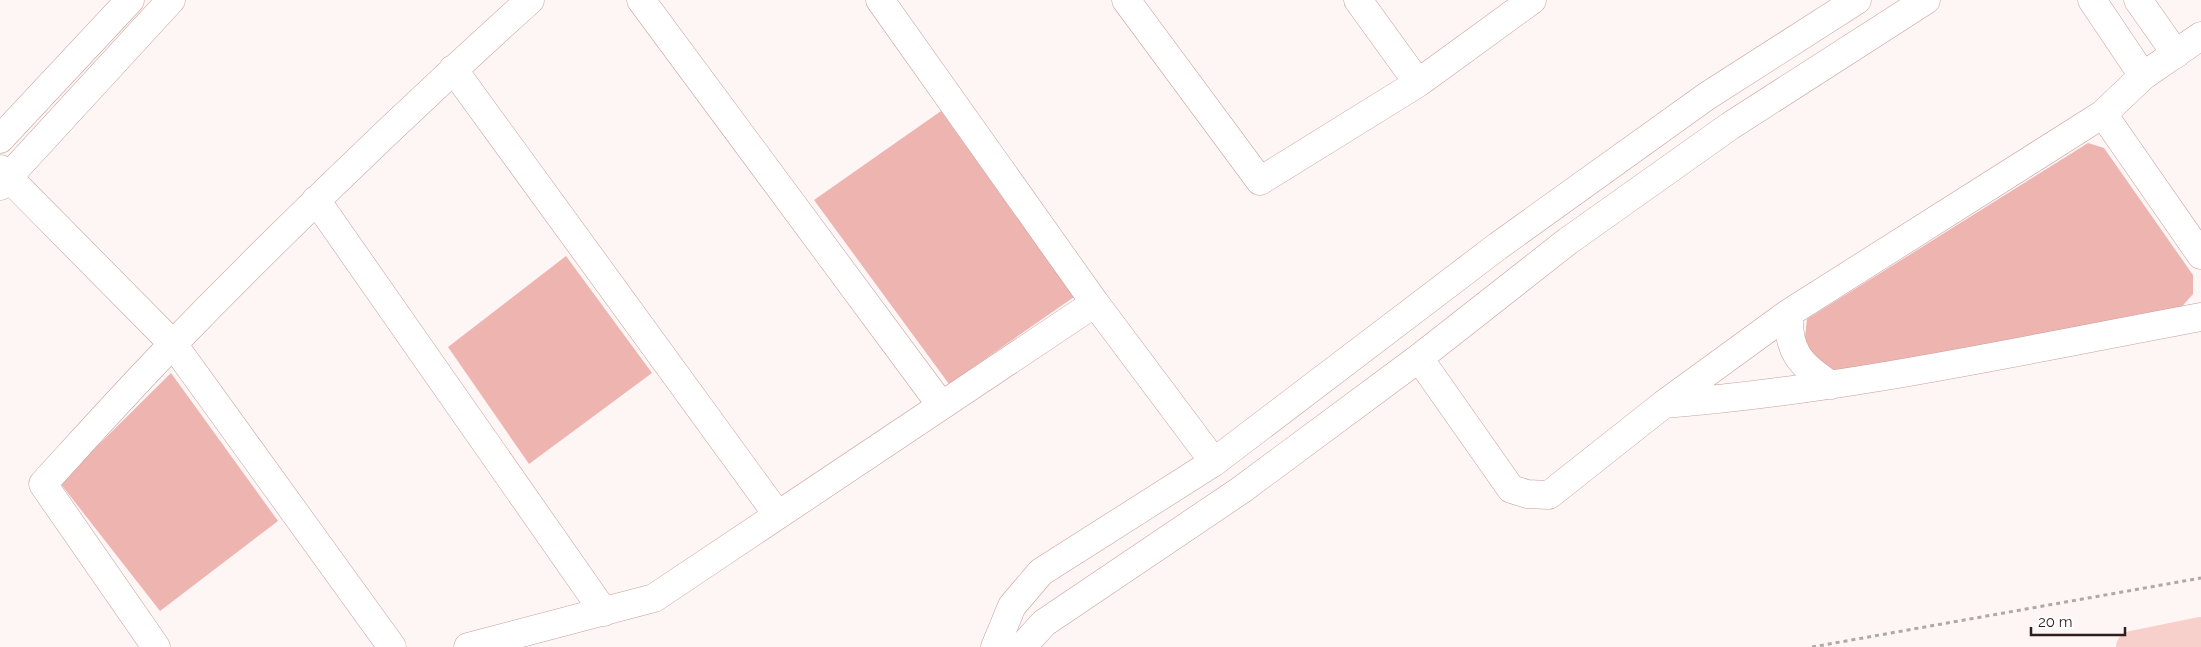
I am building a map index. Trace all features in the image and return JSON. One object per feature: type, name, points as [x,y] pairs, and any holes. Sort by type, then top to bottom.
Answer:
[{"type":"street","points":[[0,139],[130,0]]},
{"type":"street","points":[[171,0],[3,178],[173,344],[392,647]]},
{"type":"street","points":[[156,647],[43,484],[173,344],[316,200],[453,69],[530,0]]},
{"type":"street","points":[[641,0],[941,405]]},
{"type":"street","points":[[880,0],[1095,303],[1214,462]]},
{"type":"street","points":[[1126,0],[1260,181],[1418,83],[1532,0]]},
{"type":"street","points":[[1358,0],[1418,83]]},
{"type":"street","points":[[994,647],[1012,606],[1041,572],[1214,462],[1498,246],[1708,96],[1857,0]]},
{"type":"street","points":[[1022,647],[1044,624],[1241,490],[1419,358],[1568,241],[1714,138],[1926,0]]},
{"type":"street","points":[[2092,0],[2143,76]]},
{"type":"street","points":[[2138,0],[2176,54]]},
{"type":"street","points":[[1419,358],[1511,489],[1527,494],[1549,495],[1664,404],[1789,313],[2103,114],[2143,76],[2201,36]]},
{"type":"street","points":[[453,69],[777,514]]},
{"type":"street","points":[[2103,114],[2201,255]]},
{"type":"street","points":[[316,200],[604,612]]},
{"type":"street","points":[[468,647],[654,598],[1095,303]]},
{"type":"street","points":[[1789,313],[1788,335],[1798,356],[1809,371],[1830,385]]},
{"type":"street","points":[[1664,404],[1745,397],[1830,385],[2201,317]]},
{"type":"path","points":[[1812,647],[2201,578]]},
{"type":"shaded area","points":[[941,111],[1074,297],[949,384],[814,200]]},
{"type":"shaded area","points":[[2088,143],[2104,148],[2193,275],[2193,294],[2178,311],[1835,371],[1814,359],[1804,346],[1807,319]]},
{"type":"shaded area","points":[[566,256],[652,373],[529,464],[448,347]]},
{"type":"shaded area","points":[[171,373],[278,521],[160,611],[60,483]]},
{"type":"waterway","points":[[2132,647],[2201,633]]}]
